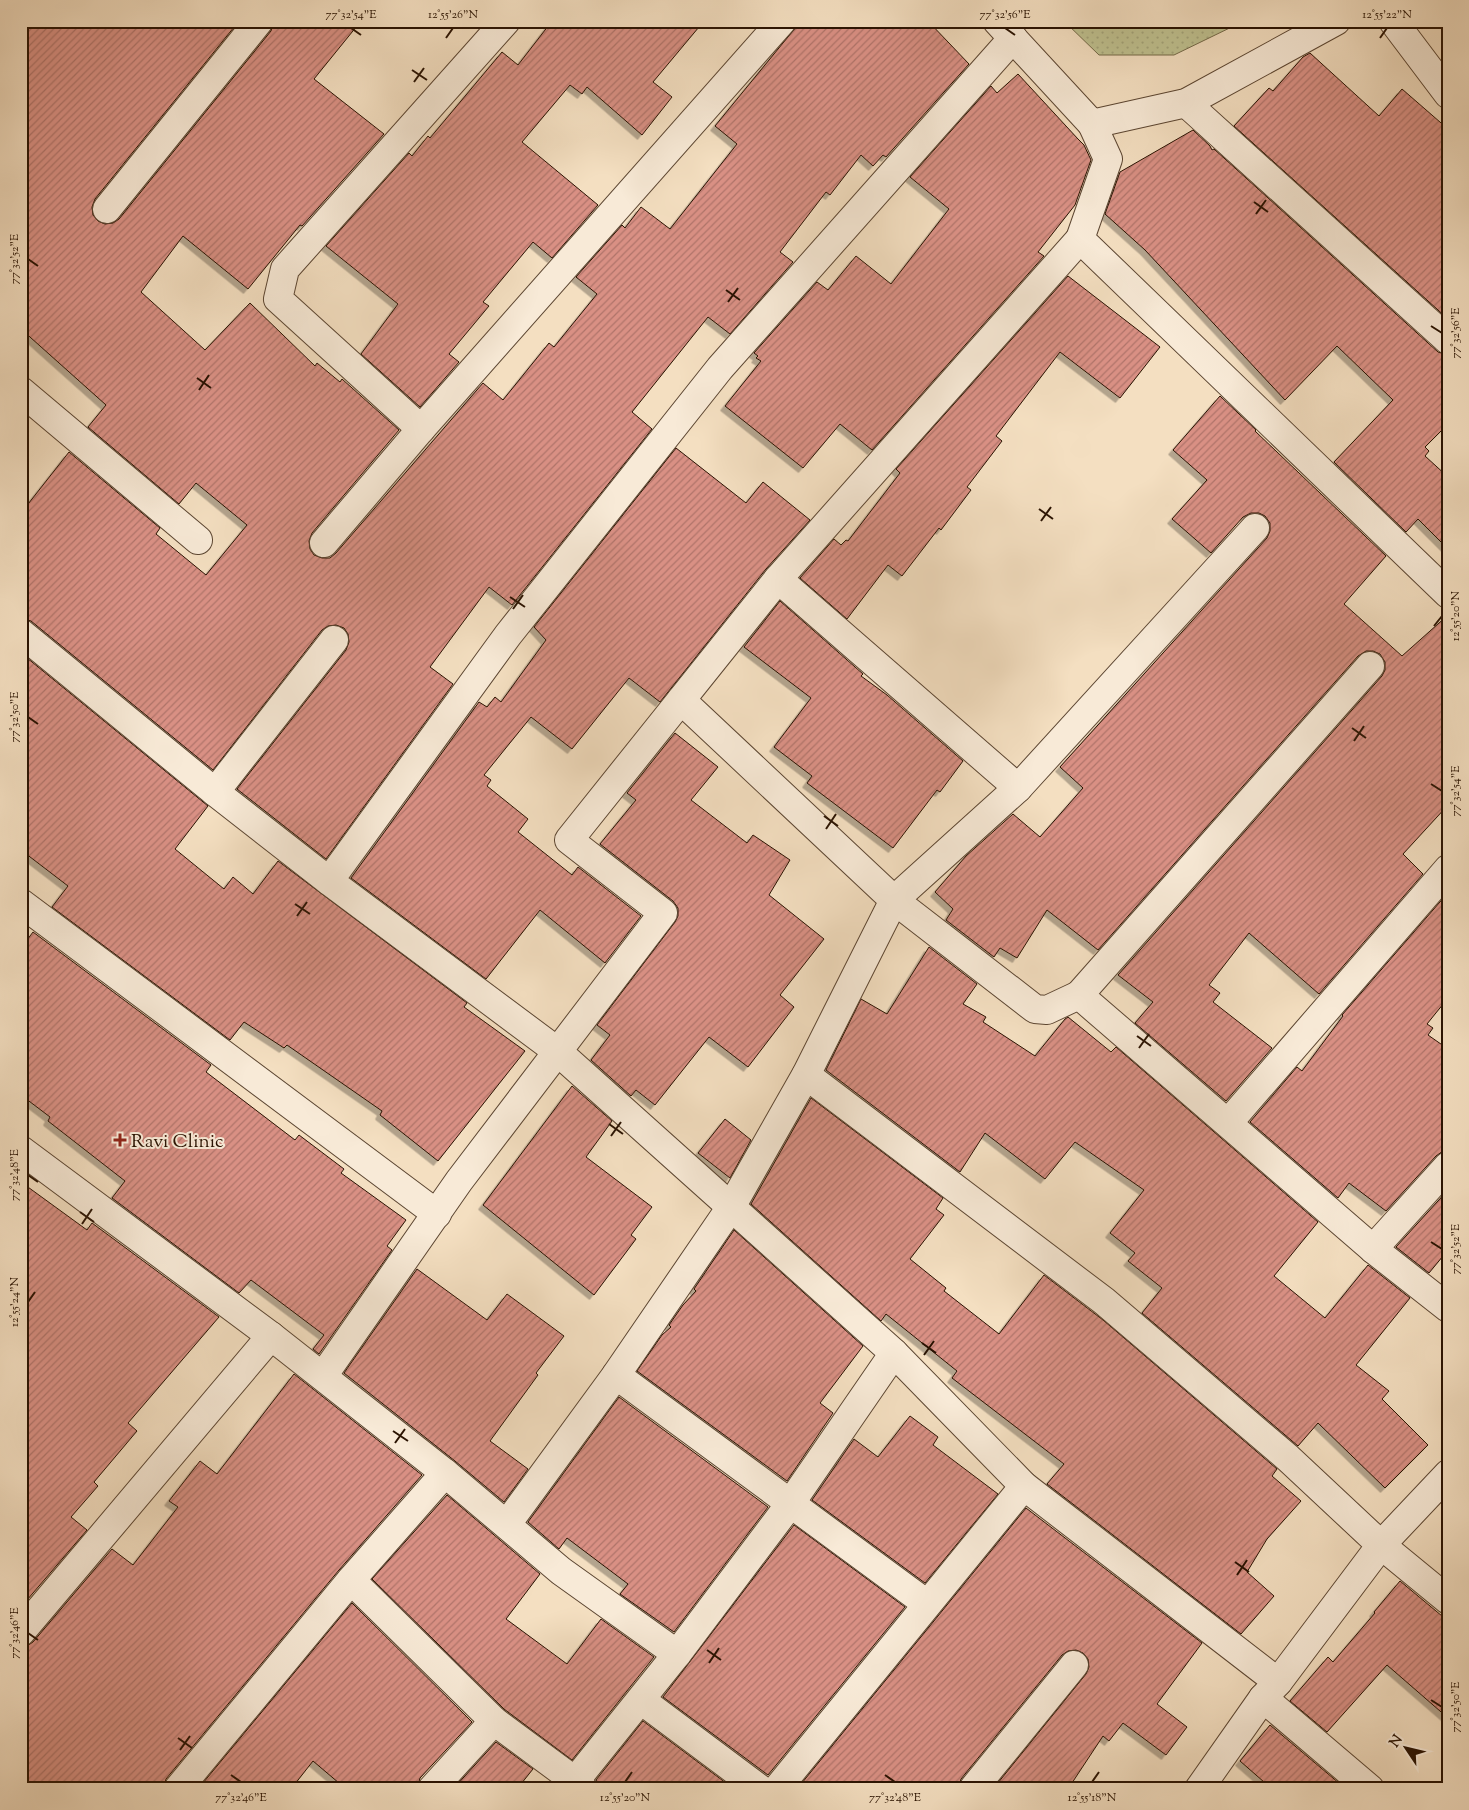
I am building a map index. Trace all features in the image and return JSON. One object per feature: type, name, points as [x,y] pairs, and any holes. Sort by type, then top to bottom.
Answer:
[{"type":"street","points":[[107,209],[259,21]]},
{"type":"street","points":[[421,429],[278,299],[285,269],[506,21]]},
{"type":"street","points":[[324,543],[421,429],[782,21]]},
{"type":"street","points":[[1092,124],[1186,103],[1336,21]]},
{"type":"street","points":[[1393,21],[1448,94]]},
{"type":"street","points":[[323,1376],[437,1214],[557,1051],[663,913],[569,840],[778,579],[1080,239],[1108,159],[1092,124],[1005,30],[720,368],[508,635],[330,881]]},
{"type":"street","points":[[1186,103],[1448,340]]},
{"type":"street","points":[[1080,239],[1448,594]]},
{"type":"street","points":[[21,390],[198,540]]},
{"type":"street","points":[[507,1524],[616,1374],[732,1207],[806,1075],[894,900],[1018,788],[1255,528]]},
{"type":"street","points":[[778,579],[1018,788]]},
{"type":"street","points":[[21,633],[215,792],[330,881],[557,1051],[894,1353],[1024,1486],[1270,1690],[1370,1789]]},
{"type":"street","points":[[215,792],[334,640]]},
{"type":"street","points":[[681,700],[894,900],[1034,1009],[1047,1010],[1079,995],[1370,666]]},
{"type":"street","points":[[1228,1124],[1448,869]]},
{"type":"street","points":[[21,903],[437,1214]]},
{"type":"street","points":[[1079,995],[1373,1248],[1448,1308]]},
{"type":"street","points":[[806,1075],[1104,1301],[1288,1458],[1381,1545],[1448,1600]]},
{"type":"street","points":[[21,1150],[271,1336],[445,1473],[562,1571],[677,1654]]},
{"type":"street","points":[[1373,1248],[1448,1166]]},
{"type":"street","points":[[21,1632],[271,1336]]},
{"type":"street","points":[[351,1580],[494,1721],[579,1785],[790,1504],[894,1353]]},
{"type":"street","points":[[616,1374],[927,1604]]},
{"type":"street","points":[[178,1789],[351,1580],[445,1473]]},
{"type":"street","points":[[1199,1789],[1270,1690],[1381,1545],[1448,1474]]},
{"type":"street","points":[[777,1789],[1024,1486]]},
{"type":"street","points":[[973,1789],[1074,1665]]},
{"type":"street","points":[[641,1700],[760,1789]]},
{"type":"street","points":[[432,1789],[494,1721]]},
{"type":"green space","points":[[1064,21],[1244,21],[1174,55],[1099,55]]},
{"type":"building","points":[[21,21],[239,21],[95,199],[92,207],[93,215],[98,221],[105,224],[113,223],[119,219],[271,31],[274,21],[361,21],[314,79],[384,134],[302,226],[300,225],[248,289],[183,236],[141,292],[205,350],[250,303],[315,366],[317,363],[340,382],[342,379],[399,430],[312,533],[309,541],[310,549],[314,555],[322,558],[330,558],[336,553],[483,383],[503,400],[549,343],[554,347],[597,294],[576,277],[622,225],[625,228],[641,207],[670,229],[737,144],[715,126],[801,21],[928,21],[969,64],[886,157],[883,155],[873,166],[861,155],[830,195],[826,192],[780,252],[793,262],[730,334],[708,317],[632,412],[652,429],[512,605],[489,587],[430,667],[453,684],[326,859],[237,789],[346,650],[349,642],[348,634],[344,628],[336,625],[328,626],[322,630],[213,770],[31,621],[21,618],[21,513],[69,452],[160,528],[156,534],[206,575],[247,525],[196,483],[179,504],[88,427],[106,405],[21,329]]},
{"type":"building","points":[[552,21],[704,21],[653,82],[672,97],[642,135],[587,87],[582,94],[570,85],[522,142],[598,205],[552,258],[533,242],[483,302],[489,306],[449,354],[459,362],[420,407],[361,354],[398,304],[326,246],[409,153],[412,156],[428,136],[430,138],[502,52],[518,65]]},
{"type":"building","points":[[1310,53],[1379,116],[1402,89],[1448,129],[1448,319],[1234,126],[1269,88],[1273,91],[1303,57]]},
{"type":"building","points":[[1018,74],[1084,145],[1091,160],[1075,205],[1038,252],[1044,256],[872,450],[840,424],[803,468],[725,406],[761,361],[756,358],[758,356],[754,353],[817,282],[828,290],[856,256],[891,284],[949,209],[910,177],[991,86],[997,93]]},
{"type":"building","points":[[1193,130],[1212,150],[1214,149],[1438,352],[1448,355],[1448,424],[1425,447],[1429,451],[1425,456],[1448,477],[1448,549],[1418,519],[1406,532],[1334,462],[1393,400],[1337,346],[1285,400],[1145,250],[1105,214],[1120,172]]},
{"type":"building","points":[[1068,276],[1160,347],[1120,398],[1060,352],[996,436],[1002,441],[967,487],[971,490],[941,530],[939,528],[902,576],[888,565],[847,619],[800,578],[834,539],[841,545],[846,540],[848,541],[900,473],[896,469]]},
{"type":"building","points":[[1220,396],[1386,556],[1344,604],[1402,656],[1448,615],[1448,805],[1403,854],[1423,874],[1319,994],[1249,933],[1209,985],[1220,993],[1213,1002],[1272,1048],[1226,1101],[1135,1023],[1153,1002],[1118,975],[1382,676],[1385,670],[1385,662],[1380,654],[1366,651],[1358,656],[1098,950],[1047,910],[1017,958],[1000,948],[994,957],[946,920],[953,909],[935,892],[966,856],[1013,814],[1040,837],[1083,788],[1060,767],[1267,538],[1270,531],[1270,523],[1265,516],[1259,513],[1251,513],[1243,517],[1211,553],[1172,519],[1207,480],[1173,450]]},
{"type":"building","points":[[676,448],[746,503],[763,482],[810,520],[766,569],[660,702],[629,678],[572,749],[531,717],[484,775],[491,780],[487,786],[528,819],[518,832],[572,875],[578,867],[641,916],[605,963],[540,910],[486,979],[351,878],[479,702],[487,707],[495,697],[501,702],[546,640],[534,627]]},
{"type":"building","points":[[780,601],[863,674],[861,676],[887,695],[963,761],[940,792],[937,790],[893,848],[807,783],[812,776],[774,747],[811,698],[744,647]]},
{"type":"building","points":[[21,653],[208,806],[175,849],[224,889],[233,877],[253,894],[278,861],[467,1003],[464,1007],[525,1051],[438,1161],[380,1115],[382,1111],[287,1045],[284,1048],[244,1022],[230,1040],[52,907],[68,886],[21,850]]},
{"type":"building","points":[[675,733],[718,767],[691,800],[747,843],[753,835],[790,860],[769,895],[824,939],[780,995],[794,1007],[748,1067],[709,1037],[655,1105],[636,1090],[631,1096],[591,1060],[610,1035],[597,1025],[675,922],[678,916],[678,908],[673,901],[600,844],[636,800],[627,793]]},
{"type":"building","points":[[1446,895],[1448,897],[1448,998],[1427,1024],[1433,1028],[1428,1035],[1448,1049],[1448,1151],[1443,1151],[1436,1156],[1386,1211],[1349,1183],[1338,1198],[1250,1122],[1297,1067],[1302,1071],[1342,1015]]},
{"type":"building","points":[[33,932],[211,1065],[206,1072],[295,1140],[299,1135],[344,1169],[341,1173],[406,1220],[387,1246],[392,1250],[319,1354],[313,1349],[324,1335],[251,1280],[239,1293],[112,1198],[125,1181],[48,1121],[50,1117],[21,1095],[21,948]]},
{"type":"building","points":[[929,947],[977,984],[963,1004],[986,1017],[983,1022],[1035,1056],[1068,1017],[1111,1052],[1116,1047],[1318,1222],[1274,1276],[1325,1318],[1368,1265],[1410,1298],[1356,1365],[1389,1391],[1382,1399],[1428,1445],[1385,1488],[1318,1423],[1298,1446],[1142,1313],[1162,1288],[1128,1261],[1135,1253],[1110,1233],[1144,1190],[1075,1142],[1045,1179],[985,1133],[960,1172],[826,1070],[861,999],[887,1014]]},
{"type":"building","points":[[572,1086],[612,1121],[586,1157],[652,1207],[631,1235],[636,1239],[594,1295],[483,1205]]},
{"type":"building","points":[[811,1098],[943,1198],[936,1209],[944,1215],[910,1259],[946,1288],[944,1291],[999,1334],[1044,1275],[1103,1320],[1277,1469],[1272,1476],[1301,1501],[1267,1539],[1247,1572],[1274,1596],[1241,1634],[1047,1484],[1064,1464],[952,1378],[957,1371],[886,1314],[881,1321],[751,1204]]},
{"type":"building","points":[[725,1119],[751,1140],[730,1178],[698,1153]]},
{"type":"building","points":[[21,1182],[87,1230],[92,1223],[219,1317],[128,1423],[137,1431],[94,1482],[98,1486],[71,1517],[87,1530],[21,1607]]},
{"type":"building","points":[[1448,1190],[1448,1250],[1429,1273],[1396,1247]]},
{"type":"building","points":[[734,1230],[863,1346],[820,1403],[833,1413],[787,1481],[637,1371],[662,1335],[671,1327],[669,1325],[683,1305],[696,1291],[694,1289]]},
{"type":"building","points":[[417,1269],[487,1320],[507,1294],[564,1336],[536,1373],[538,1375],[490,1441],[528,1469],[504,1502],[344,1373]]},
{"type":"building","points":[[294,1374],[422,1475],[339,1570],[166,1779],[163,1789],[21,1789],[21,1647],[33,1642],[112,1549],[133,1565],[178,1507],[169,1501],[200,1461],[217,1474]]},
{"type":"building","points":[[619,1397],[768,1507],[674,1632],[620,1594],[628,1584],[567,1538],[559,1549],[528,1522]]},
{"type":"building","points":[[910,1416],[938,1437],[933,1445],[998,1494],[925,1583],[812,1500],[854,1439],[878,1457]]},
{"type":"building","points":[[447,1495],[540,1574],[506,1619],[567,1664],[601,1619],[654,1657],[572,1760],[504,1709],[372,1579]]},
{"type":"building","points":[[1026,1508],[1202,1643],[1157,1704],[1187,1727],[1166,1755],[1123,1723],[1109,1741],[1103,1736],[1068,1789],[993,1789],[1086,1674],[1089,1667],[1088,1659],[1083,1653],[1076,1650],[1068,1651],[1062,1655],[961,1779],[958,1789],[797,1789]]},
{"type":"building","points":[[794,1525],[905,1607],[768,1775],[663,1697]]},
{"type":"building","points":[[1400,1581],[1448,1621],[1448,1718],[1387,1665],[1327,1732],[1290,1701],[1328,1657],[1333,1662]]},
{"type":"building","points":[[352,1603],[472,1722],[420,1778],[417,1789],[346,1789],[313,1761],[291,1789],[198,1789]]},
{"type":"building","points":[[643,1721],[734,1789],[604,1789],[596,1780]]},
{"type":"building","points":[[1270,1725],[1346,1789],[1272,1789],[1240,1761]]},
{"type":"building","points":[[496,1742],[533,1769],[517,1789],[453,1789]]},
{"type":"place","name":"Ravi Clinic","points":[[120,1140]]}]
